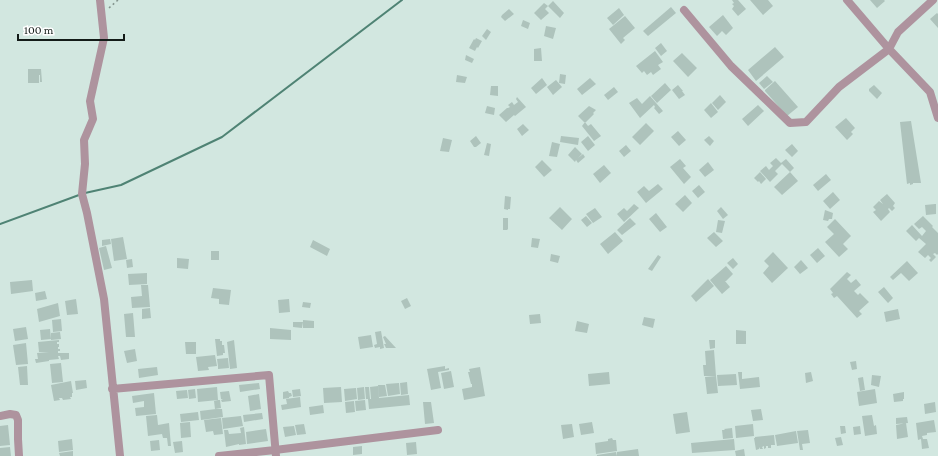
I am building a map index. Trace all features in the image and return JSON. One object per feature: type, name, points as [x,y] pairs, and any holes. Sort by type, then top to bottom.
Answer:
[{"type":"street","points":[[100,0],[104,38],[90,101],[93,119],[84,140],[85,164],[82,194],[104,299],[120,456]]},
{"type":"street","points":[[847,0],[889,49],[930,92],[936,101],[938,118]]},
{"type":"street","points":[[684,10],[731,66],[790,123],[806,122],[839,87],[889,49],[898,32],[934,0]]},
{"type":"street","points":[[112,389],[269,375],[276,453]]},
{"type":"street","points":[[0,416],[10,414],[16,415],[18,420],[19,456]]},
{"type":"street","points":[[219,456],[276,453],[438,430]]},
{"type":"path","points":[[102,14],[118,0]]},
{"type":"building","points":[[732,0],[738,0],[746,9],[738,16],[732,9],[734,6],[732,4],[734,3]]},
{"type":"building","points":[[750,0],[768,0],[773,6],[763,15]]},
{"type":"building","points":[[870,0],[884,0],[885,1],[877,8]]},
{"type":"building","points":[[553,1],[564,13],[560,18],[548,6]]},
{"type":"building","points":[[544,3],[548,6],[545,9],[549,13],[541,20],[534,13]]},
{"type":"building","points":[[671,7],[676,13],[648,36],[643,31]]},
{"type":"building","points":[[619,8],[624,15],[613,25],[607,18]]},
{"type":"building","points":[[509,9],[514,14],[505,21],[501,17]]},
{"type":"building","points":[[937,13],[938,14],[938,28],[930,19]]},
{"type":"building","points":[[723,15],[733,28],[726,35],[722,31],[717,36],[709,27]]},
{"type":"building","points":[[625,16],[635,28],[623,38],[625,40],[621,44],[609,29]]},
{"type":"building","points":[[523,20],[530,23],[528,29],[521,26]]},
{"type":"building","points":[[546,26],[556,28],[553,39],[544,36]]},
{"type":"building","points":[[487,29],[491,32],[486,40],[482,36]]},
{"type":"building","points":[[476,38],[482,41],[475,51],[469,48]]},
{"type":"building","points":[[661,43],[667,51],[661,56],[655,48]]},
{"type":"building","points":[[775,47],[784,57],[756,81],[748,70]]},
{"type":"building","points":[[541,48],[542,61],[534,61],[534,49]]},
{"type":"building","points":[[655,51],[663,62],[658,65],[661,69],[653,75],[651,72],[647,75],[644,71],[642,73],[636,66]]},
{"type":"building","points":[[682,53],[697,68],[688,77],[673,61]]},
{"type":"building","points":[[466,55],[474,59],[472,63],[465,60]]},
{"type":"building","points":[[28,69],[41,69],[42,82],[40,82],[39,75],[39,83],[28,83]]},
{"type":"building","points":[[560,74],[566,75],[565,84],[559,83]]},
{"type":"building","points":[[457,75],[467,77],[465,83],[456,82]]},
{"type":"building","points":[[767,76],[773,82],[764,89],[759,83]]},
{"type":"building","points":[[542,78],[547,85],[536,94],[531,88]]},
{"type":"building","points":[[590,78],[596,84],[582,95],[577,89]]},
{"type":"building","points":[[556,80],[562,87],[553,95],[547,87]]},
{"type":"building","points":[[775,81],[798,107],[787,116],[765,91]]},
{"type":"building","points":[[665,83],[671,90],[657,103],[651,96]]},
{"type":"building","points":[[678,85],[685,95],[679,99],[672,90]]},
{"type":"building","points":[[874,85],[882,93],[877,99],[869,91],[869,89]]},
{"type":"building","points":[[491,86],[498,86],[498,96],[490,95]]},
{"type":"building","points":[[614,87],[618,92],[608,100],[604,95]]},
{"type":"building","points":[[720,95],[726,102],[718,110],[712,103]]},
{"type":"building","points":[[650,96],[663,111],[659,114],[654,108],[654,105],[640,118],[629,103],[637,98],[642,104]]},
{"type":"building","points":[[517,97],[526,107],[506,122],[499,115],[510,107],[508,105],[512,102],[514,105],[518,102],[516,99]]},
{"type":"building","points":[[711,103],[718,112],[711,118],[704,110]]},
{"type":"building","points":[[758,105],[764,111],[748,126],[742,119]]},
{"type":"building","points":[[487,106],[495,108],[494,115],[485,113]]},
{"type":"building","points":[[589,106],[596,110],[585,123],[578,116]]},
{"type":"building","points":[[846,118],[855,128],[851,132],[853,134],[847,140],[835,127]]},
{"type":"building","points":[[911,121],[921,183],[913,183],[910,185],[910,183],[907,184],[900,122]]},
{"type":"building","points":[[585,122],[588,126],[591,124],[601,136],[594,141],[582,126]]},
{"type":"building","points":[[646,123],[654,131],[640,145],[632,137]]},
{"type":"building","points":[[523,124],[529,130],[522,136],[517,129]]},
{"type":"building","points":[[678,131],[686,140],[679,146],[671,137]]},
{"type":"building","points":[[476,136],[481,143],[474,147],[470,141]]},
{"type":"building","points":[[561,136],[579,138],[578,145],[560,142]]},
{"type":"building","points":[[588,136],[595,145],[588,151],[581,142]]},
{"type":"building","points":[[709,136],[714,141],[710,146],[704,140]]},
{"type":"building","points":[[443,138],[452,140],[449,152],[440,151]]},
{"type":"building","points":[[552,142],[560,144],[557,157],[549,156]]},
{"type":"building","points":[[487,143],[491,144],[489,156],[484,155]]},
{"type":"building","points":[[792,144],[798,151],[792,157],[785,150]]},
{"type":"building","points":[[626,145],[631,151],[624,157],[619,151]]},
{"type":"building","points":[[575,147],[582,154],[578,158],[583,154],[585,157],[578,163],[568,155]]},
{"type":"building","points":[[776,158],[781,163],[786,159],[794,168],[790,172],[782,164],[775,171],[778,174],[770,182],[760,171],[766,166],[769,170],[773,166],[770,163]]},
{"type":"building","points":[[680,159],[686,166],[683,168],[691,177],[684,184],[670,167]]},
{"type":"building","points":[[542,160],[552,170],[544,177],[535,167]]},
{"type":"building","points":[[708,162],[714,170],[705,177],[699,170]]},
{"type":"building","points":[[604,165],[611,173],[600,183],[593,174]]},
{"type":"building","points":[[760,172],[766,179],[761,184],[754,178]]},
{"type":"building","points":[[790,172],[798,181],[782,195],[774,187]]},
{"type":"building","points":[[826,174],[831,180],[818,191],[813,185]]},
{"type":"building","points":[[658,184],[663,189],[646,203],[637,192],[644,186],[649,191]]},
{"type":"building","points":[[699,185],[705,192],[698,198],[692,191]]},
{"type":"building","points":[[833,192],[840,200],[830,209],[823,201]]},
{"type":"building","points":[[887,194],[895,203],[893,206],[895,208],[892,211],[889,208],[888,209],[890,212],[881,221],[873,212],[876,210],[873,207],[879,201],[883,204],[880,200]]},
{"type":"building","points":[[685,195],[692,203],[683,212],[675,204]]},
{"type":"building","points":[[505,196],[511,197],[510,209],[508,210],[504,209]]},
{"type":"building","points":[[634,204],[639,208],[624,222],[617,214],[624,208],[627,211]]},
{"type":"building","points":[[936,204],[936,214],[926,215],[925,205]]},
{"type":"building","points":[[560,207],[572,219],[562,230],[549,218]]},
{"type":"building","points":[[721,207],[728,215],[723,219],[717,211]]},
{"type":"building","points":[[595,208],[602,217],[593,223],[586,214]]},
{"type":"building","points":[[825,210],[833,213],[832,219],[829,219],[828,221],[823,220]]},
{"type":"building","points":[[656,213],[667,227],[660,232],[649,219]]},
{"type":"building","points":[[586,216],[592,223],[587,227],[581,220]]},
{"type":"building","points":[[923,216],[938,233],[938,254],[933,254],[936,257],[931,262],[929,260],[931,258],[928,255],[925,258],[918,252],[926,244],[919,238],[916,241],[906,231],[912,225],[922,236],[926,231],[922,227],[919,229],[914,224]]},
{"type":"building","points":[[503,218],[508,218],[507,230],[503,230]]},
{"type":"building","points":[[630,218],[636,224],[622,235],[617,230]]},
{"type":"building","points":[[835,219],[851,236],[843,244],[848,249],[839,257],[825,242],[834,234],[827,227]]},
{"type":"building","points":[[718,220],[725,221],[722,233],[716,232]]},
{"type":"building","points":[[615,232],[623,241],[608,254],[600,244]]},
{"type":"building","points":[[714,232],[723,241],[716,247],[707,238]]},
{"type":"building","points":[[123,237],[127,259],[114,261],[111,239]]},
{"type":"building","points":[[532,238],[540,239],[538,248],[531,247]]},
{"type":"building","points":[[110,239],[111,244],[102,246],[102,240]]},
{"type":"building","points":[[313,240],[330,249],[327,256],[310,247]]},
{"type":"building","points":[[106,246],[112,268],[104,270],[99,248]]},
{"type":"building","points":[[818,248],[825,256],[817,263],[810,255]]},
{"type":"building","points":[[211,251],[219,251],[219,260],[211,260]]},
{"type":"building","points":[[773,252],[788,268],[772,283],[763,273],[769,266],[764,261]]},
{"type":"building","points":[[551,254],[560,256],[558,263],[550,261]]},
{"type":"building","points":[[658,255],[661,257],[652,271],[648,269]]},
{"type":"building","points":[[177,258],[189,259],[188,269],[177,268]]},
{"type":"building","points":[[733,258],[738,264],[733,269],[727,263]]},
{"type":"building","points":[[132,259],[133,267],[127,268],[126,260]]},
{"type":"building","points":[[801,260],[808,268],[800,274],[794,267]]},
{"type":"building","points":[[907,261],[918,273],[909,281],[901,273],[893,280],[890,277]]},
{"type":"building","points":[[726,266],[733,274],[725,281],[730,287],[722,294],[710,280]]},
{"type":"building","points":[[847,272],[851,275],[847,279],[851,283],[856,279],[861,285],[854,291],[858,295],[860,293],[869,302],[859,311],[862,314],[857,318],[837,296],[834,298],[831,294],[833,293],[830,289]]},
{"type":"building","points":[[147,273],[147,284],[129,285],[128,274]]},
{"type":"building","points":[[708,279],[714,286],[696,302],[691,296]]},
{"type":"building","points":[[32,280],[33,291],[11,294],[10,282]]},
{"type":"building","points":[[141,285],[148,285],[150,307],[132,308],[131,297],[142,296]]},
{"type":"building","points":[[884,287],[893,298],[888,303],[878,292]]},
{"type":"building","points":[[213,288],[231,290],[229,305],[219,304],[219,299],[211,298]]},
{"type":"building","points":[[45,291],[47,299],[36,301],[35,293]]},
{"type":"building","points":[[407,298],[411,306],[405,309],[401,301]]},
{"type":"building","points":[[76,299],[78,314],[67,315],[65,301]]},
{"type":"building","points":[[289,299],[290,312],[279,313],[278,300]]},
{"type":"building","points":[[303,302],[311,303],[310,308],[302,307]]},
{"type":"building","points":[[58,303],[60,316],[39,322],[37,309]]},
{"type":"building","points":[[150,308],[151,318],[142,319],[142,309]]},
{"type":"building","points":[[898,309],[900,319],[886,322],[884,312]]},
{"type":"building","points":[[133,313],[135,337],[126,337],[124,314]]},
{"type":"building","points":[[540,314],[541,323],[530,324],[529,315]]},
{"type":"building","points":[[644,317],[655,319],[653,328],[642,325]]},
{"type":"building","points":[[61,319],[62,331],[53,332],[52,320]]},
{"type":"building","points":[[303,320],[314,321],[314,328],[303,328]]},
{"type":"building","points":[[577,321],[589,324],[587,333],[575,331]]},
{"type":"building","points":[[293,322],[303,322],[302,328],[293,327]]},
{"type":"building","points":[[26,327],[28,339],[15,341],[13,329]]},
{"type":"building","points":[[270,328],[291,330],[291,340],[270,339]]},
{"type":"building","points":[[50,329],[51,339],[41,340],[40,330]]},
{"type":"building","points":[[736,330],[746,331],[746,344],[736,344]]},
{"type":"building","points":[[381,331],[384,348],[375,348],[374,345],[377,344],[375,332]]},
{"type":"building","points":[[60,332],[61,339],[51,340],[51,333]]},
{"type":"building","points":[[371,335],[373,347],[360,349],[358,337]]},
{"type":"building","points":[[385,336],[396,348],[386,348],[383,337]]},
{"type":"building","points":[[215,339],[220,339],[220,341],[222,341],[222,345],[224,345],[225,353],[223,353],[223,355],[217,356]]},
{"type":"building","points":[[59,340],[57,344],[59,344],[58,349],[60,349],[60,351],[58,351],[58,353],[69,353],[69,359],[61,360],[60,356],[58,356],[59,359],[36,363],[35,359],[38,359],[37,353],[49,352],[39,352],[38,342]]},
{"type":"building","points":[[234,340],[237,368],[230,369],[227,342]]},
{"type":"building","points":[[709,340],[715,340],[715,348],[710,349]]},
{"type":"building","points":[[185,342],[196,342],[196,354],[186,354]]},
{"type":"building","points":[[26,343],[28,364],[16,365],[13,345]]},
{"type":"building","points":[[135,349],[137,361],[127,363],[124,351]]},
{"type":"building","points":[[714,350],[716,376],[704,376],[703,365],[706,365],[705,351]]},
{"type":"building","points":[[215,355],[217,366],[208,367],[209,370],[198,371],[196,357]]},
{"type":"building","points":[[228,358],[229,368],[218,369],[217,359]]},
{"type":"building","points":[[856,361],[857,369],[852,370],[850,362]]},
{"type":"building","points":[[61,363],[63,382],[52,383],[50,364]]},
{"type":"building","points":[[27,366],[28,385],[20,385],[18,367]]},
{"type":"building","points":[[445,366],[445,369],[449,368],[449,370],[438,372],[441,388],[431,390],[427,369]]},
{"type":"building","points":[[157,367],[158,375],[139,378],[138,369]]},
{"type":"building","points":[[480,367],[485,396],[464,400],[462,389],[472,387],[468,372],[470,372],[469,369]]},
{"type":"building","points":[[451,371],[454,387],[444,389],[441,373]]},
{"type":"building","points":[[609,372],[610,384],[589,386],[588,374]]},
{"type":"building","points":[[738,372],[742,372],[742,379],[759,377],[760,387],[740,389]]},
{"type":"building","points":[[811,372],[813,381],[806,383],[805,373]]},
{"type":"building","points":[[736,374],[737,385],[718,386],[717,375]]},
{"type":"building","points":[[872,375],[881,376],[879,387],[871,385]]},
{"type":"building","points":[[716,376],[718,393],[707,394],[705,377]]},
{"type":"building","points":[[863,377],[865,390],[860,391],[858,378]]},
{"type":"building","points":[[86,380],[87,388],[76,390],[75,381]]},
{"type":"building","points":[[71,381],[73,393],[72,397],[70,397],[71,399],[63,400],[62,398],[59,398],[60,400],[54,401],[51,385]]},
{"type":"building","points":[[407,382],[408,394],[401,395],[400,383]]},
{"type":"building","points":[[259,383],[260,389],[240,392],[239,385]]},
{"type":"building","points":[[399,383],[400,394],[388,396],[386,384]]},
{"type":"building","points":[[378,385],[385,385],[387,396],[379,397]]},
{"type":"building","points":[[378,386],[379,398],[409,395],[410,405],[369,409],[365,387],[369,387],[371,399],[370,387]]},
{"type":"building","points":[[217,387],[218,400],[198,402],[197,389]]},
{"type":"building","points":[[341,387],[342,402],[324,403],[323,388]]},
{"type":"building","points":[[364,387],[365,399],[358,400],[357,388]]},
{"type":"building","points":[[356,388],[357,399],[345,401],[344,389]]},
{"type":"building","points":[[195,389],[196,398],[189,399],[188,390]]},
{"type":"building","points":[[300,389],[301,396],[293,397],[292,390]]},
{"type":"building","points":[[875,389],[877,403],[859,406],[857,392]]},
{"type":"building","points":[[187,390],[188,398],[177,399],[176,391]]},
{"type":"building","points":[[229,391],[231,401],[222,402],[221,400],[223,399],[221,399],[220,392]]},
{"type":"building","points":[[288,391],[292,396],[283,399],[283,392]]},
{"type":"building","points":[[904,392],[903,401],[894,402],[893,394]]},
{"type":"building","points":[[154,393],[156,414],[136,416],[135,408],[144,407],[144,401],[133,403],[132,396]]},
{"type":"building","points":[[259,394],[261,409],[250,411],[248,396]]},
{"type":"building","points":[[300,397],[301,407],[282,410],[281,405],[287,404],[286,399]]},
{"type":"building","points":[[220,400],[221,408],[215,409],[214,401]]},
{"type":"building","points":[[365,400],[366,410],[356,411],[355,401]]},
{"type":"building","points":[[354,401],[355,412],[346,413],[345,402]]},
{"type":"building","points":[[423,402],[431,402],[434,423],[425,424]]},
{"type":"building","points":[[935,402],[936,412],[925,414],[924,404]]},
{"type":"building","points":[[323,405],[324,413],[310,415],[309,407]]},
{"type":"building","points":[[222,409],[223,417],[201,420],[200,411]]},
{"type":"building","points":[[761,409],[763,420],[753,421],[751,410]]},
{"type":"building","points":[[198,412],[199,420],[181,422],[180,414]]},
{"type":"building","points":[[687,412],[690,432],[676,434],[673,414]]},
{"type":"building","points":[[262,413],[263,419],[244,422],[243,415]]},
{"type":"building","points":[[157,415],[158,425],[169,423],[171,446],[168,446],[167,438],[163,438],[162,434],[148,436],[146,416]]},
{"type":"building","points":[[872,415],[874,426],[876,425],[877,434],[865,436],[862,416]]},
{"type":"building","points":[[241,416],[243,426],[223,429],[222,418]]},
{"type":"building","points":[[907,417],[908,423],[896,424],[896,418]]},
{"type":"building","points":[[221,418],[223,434],[214,435],[213,431],[206,432],[204,420]]},
{"type":"building","points":[[934,420],[936,432],[927,433],[927,435],[922,436],[923,439],[927,439],[929,448],[922,449],[921,439],[918,440],[916,423]]},
{"type":"building","points":[[190,422],[191,437],[181,438],[180,423]]},
{"type":"building","points":[[592,422],[594,433],[581,435],[579,424]]},
{"type":"building","points":[[906,423],[908,437],[897,439],[896,425]]},
{"type":"building","points":[[304,424],[306,434],[297,435],[295,425]]},
{"type":"building","points":[[572,424],[574,437],[563,439],[561,425]]},
{"type":"building","points":[[753,424],[754,436],[736,438],[735,426]]},
{"type":"building","points":[[8,425],[10,445],[0,446],[0,426]]},
{"type":"building","points":[[294,426],[296,435],[285,437],[283,427]]},
{"type":"building","points":[[840,426],[845,426],[846,433],[841,434]]},
{"type":"building","points":[[860,426],[861,434],[854,435],[853,427]]},
{"type":"building","points":[[244,427],[246,444],[226,447],[224,430],[228,430],[229,434],[241,433],[240,428]]},
{"type":"building","points":[[732,428],[733,438],[723,439],[722,430]]},
{"type":"building","points":[[266,429],[268,441],[247,444],[246,432]]},
{"type":"building","points":[[808,430],[810,443],[802,444],[803,450],[800,450],[797,431]]},
{"type":"building","points":[[796,431],[798,443],[777,446],[775,435]]},
{"type":"building","points":[[774,435],[775,445],[771,445],[771,448],[766,446],[764,449],[764,446],[762,447],[763,449],[760,449],[759,447],[759,449],[756,450],[755,437]]},
{"type":"building","points":[[841,437],[843,445],[837,446],[835,438]]},
{"type":"building","points":[[612,438],[613,440],[616,440],[617,451],[596,454],[595,443],[608,441],[608,439]]},
{"type":"building","points":[[72,439],[73,450],[59,452],[58,441]]},
{"type":"building","points":[[734,439],[735,450],[692,453],[691,443]]},
{"type":"building","points":[[159,440],[160,450],[151,451],[150,441]]},
{"type":"building","points":[[182,441],[183,452],[175,453],[173,442]]},
{"type":"building","points":[[416,442],[417,454],[407,455],[406,443]]},
{"type":"building","points":[[362,446],[362,454],[353,455],[353,447]]},
{"type":"building","points":[[10,447],[11,456],[0,456],[0,448]]},
{"type":"building","points":[[638,449],[639,456],[617,456],[617,452]]},
{"type":"building","points":[[744,449],[745,456],[736,456],[735,451]]},
{"type":"building","points":[[73,451],[73,456],[60,456],[59,453]]},
{"type":"building","points":[[616,452],[617,456],[597,456],[597,455]]},
{"type":"waterway","points":[[85,193],[121,185],[222,137],[402,0]]},
{"type":"waterway","points":[[0,224],[79,195]]}]
